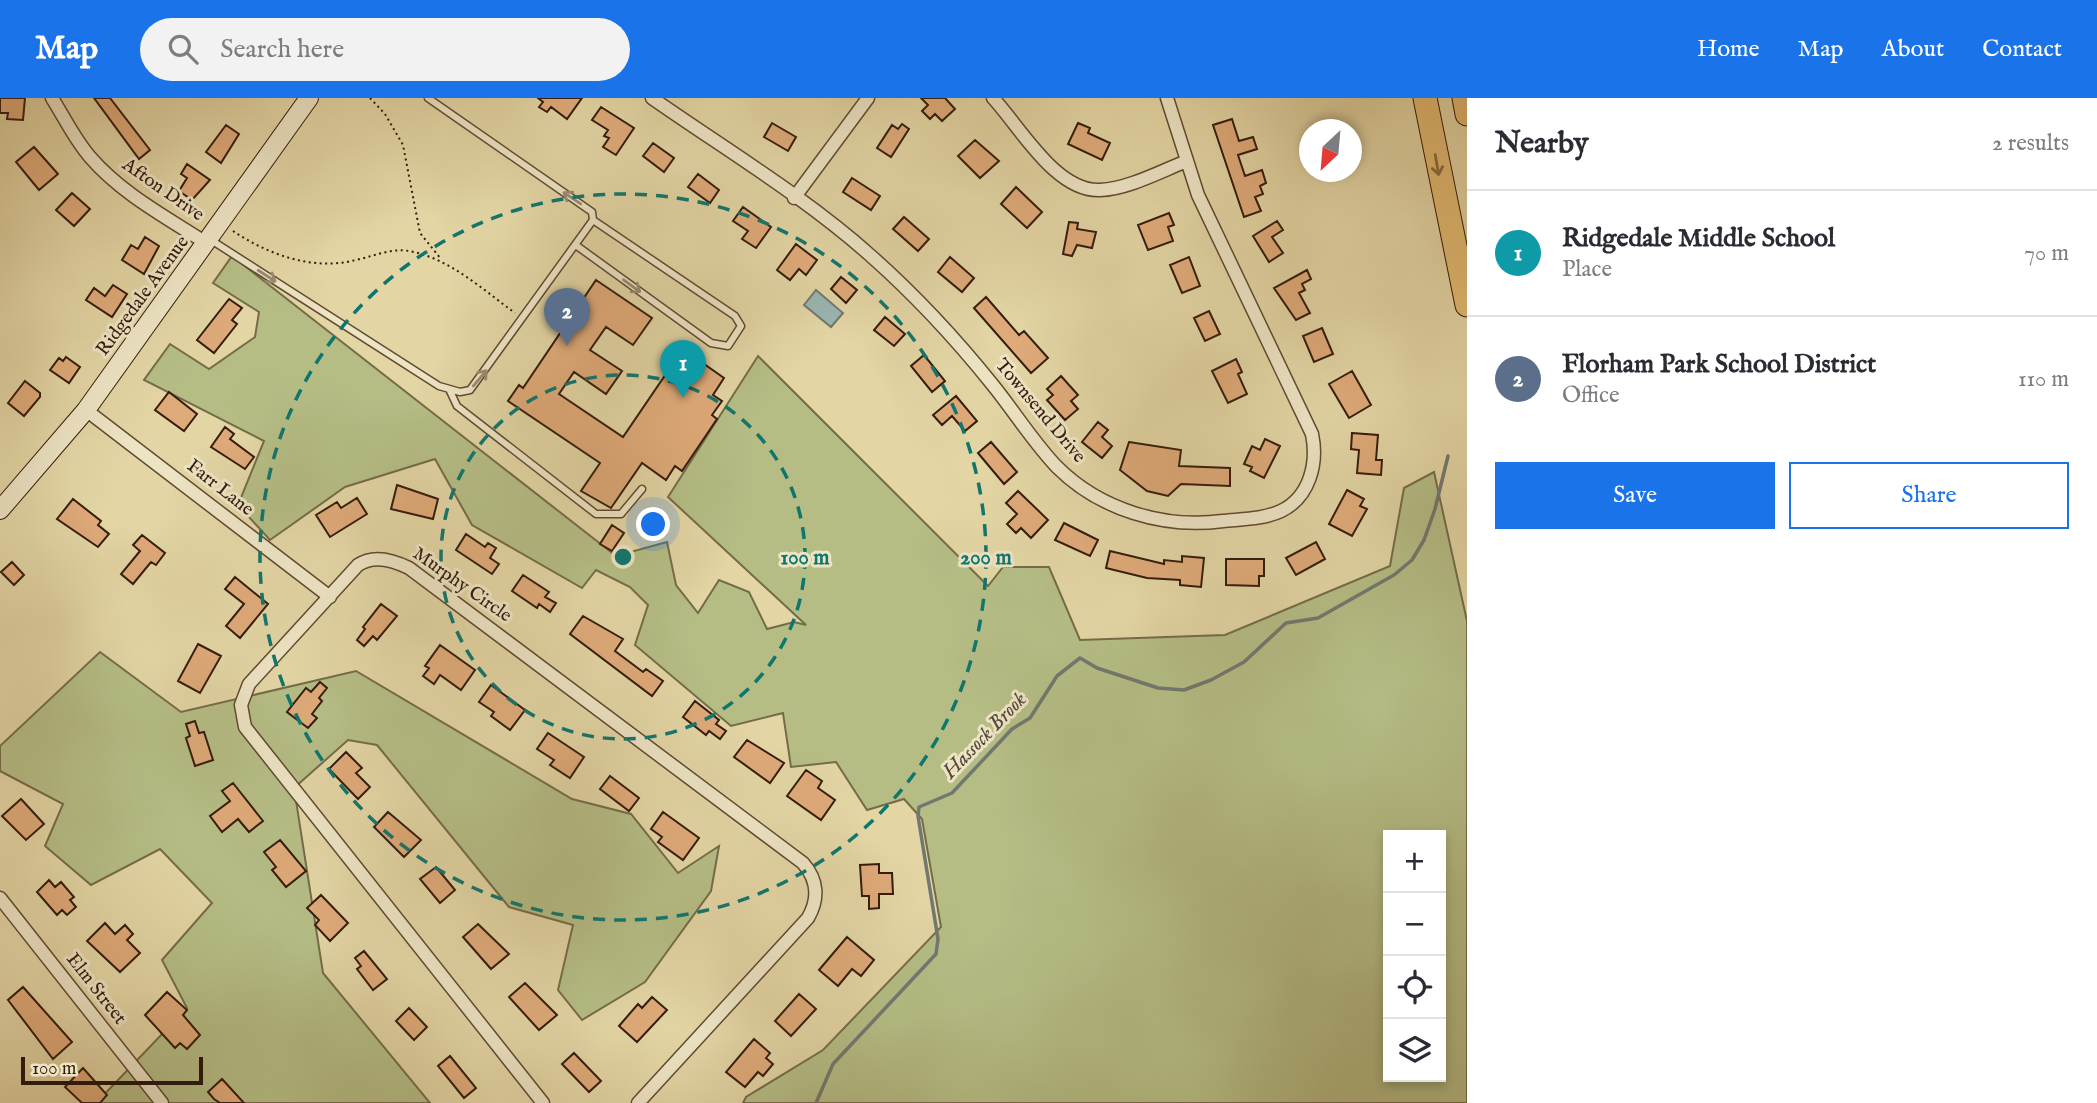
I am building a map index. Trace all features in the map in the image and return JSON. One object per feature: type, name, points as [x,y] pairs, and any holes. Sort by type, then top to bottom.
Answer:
[{"type":"highway","points":[[1425,98],[1467,305]]},
{"type":"highway","points":[[1464,98],[1467,114]]},
{"type":"main road","name":"Ridgedale Avenue","points":[[1,506],[86,410],[309,98]]},
{"type":"street","name":"Afton Drive","points":[[52,98],[88,154],[121,188],[208,241]]},
{"type":"street","name":"Townsend Drive","points":[[652,98],[858,245],[915,298],[993,385],[1049,457],[1074,481],[1117,507],[1159,520],[1209,523],[1268,515],[1287,508],[1306,487],[1315,461],[1312,434],[1222,249],[1187,161],[1167,98]]},
{"type":"street","points":[[794,198],[867,98]]},
{"type":"street","points":[[993,98],[1061,177],[1086,189],[1110,189],[1187,161]]},
{"type":"street","name":"Farr Lane","points":[[86,410],[330,597]]},
{"type":"street","name":"Murphy Circle","points":[[543,1103],[245,727],[241,705],[249,684],[367,560],[386,559],[409,568],[808,869],[816,890],[813,909],[808,918],[638,1103]]},
{"type":"street","name":"Elm Street","points":[[0,898],[162,1103]]},
{"type":"lane","points":[[208,241],[450,391],[460,392],[477,384],[577,246],[593,220],[592,212],[428,98]]},
{"type":"lane","points":[[577,246],[711,343],[728,346],[737,336],[741,326],[735,316],[593,220]]},
{"type":"lane","points":[[450,391],[457,407],[596,513],[621,514],[642,489]]},
{"type":"path","points":[[370,98],[386,114],[403,145],[420,233],[442,260],[519,316]]},
{"type":"path","points":[[233,231],[276,254],[303,262],[335,264],[406,250],[442,260]]},
{"type":"green space","points":[[232,256],[616,556],[667,542],[676,585],[698,613],[719,580],[749,592],[767,629],[794,622],[806,625],[668,497],[758,356],[988,586],[1003,567],[1049,567],[1080,640],[1225,635],[1390,566],[1404,488],[1434,472],[1467,621],[1467,1103],[743,1103],[746,1097],[823,1050],[941,927],[922,819],[904,799],[867,810],[836,762],[791,767],[783,713],[731,726],[635,645],[648,605],[630,587],[596,570],[582,588],[472,525],[435,459],[345,487],[270,540],[238,505],[264,441],[144,380],[170,344],[209,369],[255,337],[259,312],[213,283]]},
{"type":"green space","points":[[100,652],[181,712],[356,671],[572,799],[631,814],[678,873],[719,846],[711,891],[645,982],[582,1020],[558,990],[573,925],[509,907],[377,745],[348,740],[294,788],[323,973],[430,1103],[96,1103],[187,1008],[162,960],[212,903],[160,849],[91,885],[45,846],[63,804],[0,771],[0,746]]},
{"type":"water","points":[[816,290],[843,313],[831,327],[804,305]]},
{"type":"building","points":[[0,98],[25,98],[23,120],[7,119],[8,113],[0,113]]},
{"type":"building","points":[[94,98],[110,98],[150,150],[139,159]]},
{"type":"building","points":[[538,98],[582,98],[567,119],[551,107],[547,112],[539,107],[543,102]]},
{"type":"building","points":[[921,98],[945,98],[955,109],[942,121],[935,114],[930,119],[922,111],[928,105]]},
{"type":"building","points":[[601,107],[634,128],[616,155],[603,147],[609,138],[604,136],[608,130],[592,120]]},
{"type":"building","points":[[1232,119],[1239,141],[1253,137],[1257,149],[1238,155],[1245,176],[1262,170],[1266,183],[1260,186],[1263,194],[1255,197],[1261,211],[1244,217],[1213,125]]},
{"type":"building","points":[[772,123],[796,137],[788,151],[764,137]]},
{"type":"building","points":[[1078,123],[1090,128],[1088,133],[1110,143],[1102,160],[1068,144]]},
{"type":"building","points":[[902,124],[909,129],[891,157],[877,148],[892,125],[898,129]]},
{"type":"building","points":[[226,125],[239,134],[221,163],[206,152]]},
{"type":"building","points":[[975,140],[999,161],[980,178],[958,156]]},
{"type":"building","points":[[653,143],[674,158],[664,172],[643,156]]},
{"type":"building","points":[[34,147],[58,174],[39,190],[16,162]]},
{"type":"building","points":[[187,164],[210,180],[192,200],[179,191],[187,178],[181,174]]},
{"type":"building","points":[[698,174],[719,190],[710,203],[688,187]]},
{"type":"building","points":[[852,178],[880,196],[871,210],[843,192]]},
{"type":"building","points":[[1016,187],[1042,212],[1027,228],[1001,204]]},
{"type":"building","points":[[72,193],[90,209],[74,226],[56,210]]},
{"type":"building","points":[[743,207],[771,227],[756,248],[742,239],[748,231],[733,221]]},
{"type":"building","points":[[1169,213],[1174,225],[1168,227],[1173,241],[1148,250],[1138,225]]},
{"type":"building","points":[[904,217],[929,239],[918,251],[893,229]]},
{"type":"building","points":[[1277,221],[1283,230],[1272,237],[1283,253],[1269,262],[1253,236]]},
{"type":"building","points":[[1069,222],[1078,223],[1077,229],[1096,232],[1092,248],[1077,245],[1072,256],[1063,254]]},
{"type":"building","points":[[145,237],[159,246],[144,274],[122,260],[131,245],[138,249]]},
{"type":"building","points":[[796,244],[817,260],[806,275],[799,269],[790,280],[777,270]]},
{"type":"building","points":[[950,257],[974,278],[962,292],[938,272]]},
{"type":"building","points":[[1189,257],[1200,286],[1182,293],[1170,265]]},
{"type":"building","points":[[1307,270],[1311,279],[1302,284],[1305,290],[1299,293],[1310,313],[1296,320],[1274,288]]},
{"type":"building","points":[[841,277],[857,290],[846,303],[831,289]]},
{"type":"building","points":[[596,280],[652,318],[633,345],[606,327],[590,350],[622,371],[606,394],[574,372],[559,394],[623,437],[668,371],[679,379],[694,357],[724,378],[713,395],[722,401],[712,415],[717,419],[682,471],[675,466],[666,480],[642,463],[611,508],[581,491],[600,463],[508,401],[519,385],[523,388]]},
{"type":"building","points":[[113,285],[127,294],[112,317],[86,300],[94,288],[105,296]]},
{"type":"building","points":[[986,297],[1019,335],[1024,331],[1048,358],[1031,373],[974,308]]},
{"type":"building","points":[[229,299],[242,308],[232,320],[237,324],[214,353],[197,340]]},
{"type":"building","points":[[1209,311],[1220,334],[1205,341],[1194,318]]},
{"type":"building","points":[[885,317],[905,334],[894,346],[874,330]]},
{"type":"building","points":[[1322,328],[1333,354],[1314,362],[1303,336]]},
{"type":"building","points":[[924,355],[945,381],[932,392],[911,366]]},
{"type":"building","points":[[66,357],[80,367],[69,383],[50,370],[59,358],[63,361]]},
{"type":"building","points":[[1236,359],[1242,372],[1238,374],[1247,394],[1228,403],[1212,371]]},
{"type":"building","points":[[1352,371],[1371,405],[1349,418],[1329,384]]},
{"type":"building","points":[[1061,376],[1078,395],[1071,401],[1078,409],[1065,420],[1047,400],[1053,395],[1047,389]]},
{"type":"building","points":[[25,381],[40,393],[40,397],[24,416],[8,403]]},
{"type":"building","points":[[169,392],[197,414],[184,431],[155,410]]},
{"type":"building","points":[[956,396],[977,421],[965,431],[952,416],[942,425],[933,415]]},
{"type":"building","points":[[1098,422],[1108,430],[1102,437],[1112,446],[1102,458],[1082,442]]},
{"type":"building","points":[[225,427],[234,434],[230,439],[254,457],[245,469],[211,447]]},
{"type":"building","points":[[1352,433],[1378,435],[1376,460],[1382,460],[1381,475],[1357,473],[1359,450],[1351,449]]},
{"type":"building","points":[[1265,439],[1280,446],[1264,478],[1250,471],[1252,467],[1244,464],[1252,446],[1260,450]]},
{"type":"building","points":[[991,442],[1017,472],[1004,484],[978,453]]},
{"type":"building","points":[[1129,442],[1181,450],[1179,466],[1230,468],[1230,486],[1181,484],[1168,496],[1147,491],[1120,470]]},
{"type":"building","points":[[397,485],[438,499],[433,519],[391,509]]},
{"type":"building","points":[[1347,490],[1364,499],[1360,506],[1367,509],[1352,536],[1329,524]]},
{"type":"building","points":[[1018,491],[1048,520],[1031,538],[1021,528],[1016,533],[1007,524],[1017,514],[1006,503]]},
{"type":"building","points":[[357,498],[367,514],[330,537],[316,515],[337,502],[341,508]]},
{"type":"building","points":[[73,499],[101,521],[98,525],[109,534],[98,547],[57,519]]},
{"type":"building","points":[[1064,523],[1098,540],[1090,556],[1055,540]]},
{"type":"building","points":[[612,525],[624,533],[612,551],[600,544]]},
{"type":"building","points":[[466,534],[485,547],[488,543],[496,548],[490,558],[499,564],[492,574],[456,550]]},
{"type":"building","points":[[142,535],[165,553],[156,565],[151,562],[133,584],[121,574],[140,551],[133,545]]},
{"type":"building","points":[[1316,542],[1325,559],[1296,575],[1286,558]]},
{"type":"building","points":[[1110,551],[1164,564],[1164,560],[1182,562],[1182,556],[1204,558],[1201,587],[1180,585],[1180,580],[1147,578],[1106,568]]},
{"type":"building","points":[[1226,559],[1264,559],[1264,576],[1259,576],[1259,586],[1226,585]]},
{"type":"building","points":[[12,562],[24,575],[14,585],[1,572]]},
{"type":"building","points":[[523,575],[549,592],[545,597],[556,603],[550,612],[539,604],[537,608],[512,591]]},
{"type":"building","points":[[235,577],[268,604],[240,638],[226,626],[244,604],[225,589]]},
{"type":"building","points":[[381,604],[397,616],[377,640],[373,636],[364,646],[357,640],[365,629],[363,627]]},
{"type":"building","points":[[583,616],[623,639],[615,651],[643,672],[646,669],[663,681],[652,696],[570,634]]},
{"type":"building","points":[[198,644],[221,656],[200,693],[178,681]]},
{"type":"building","points":[[440,645],[475,670],[461,690],[440,675],[434,684],[423,676],[429,668],[425,666]]},
{"type":"building","points":[[320,682],[327,688],[319,698],[322,701],[312,714],[317,718],[308,728],[287,712],[306,688],[311,692]]},
{"type":"building","points":[[491,685],[525,710],[510,730],[491,716],[494,712],[479,702]]},
{"type":"building","points":[[695,701],[719,720],[716,724],[726,731],[720,739],[709,731],[706,735],[683,717]]},
{"type":"building","points":[[195,721],[199,733],[204,732],[213,760],[195,766],[186,738],[190,736],[186,724]]},
{"type":"building","points":[[548,733],[584,757],[570,778],[550,765],[554,760],[537,749]]},
{"type":"building","points":[[747,740],[784,763],[770,783],[734,757]]},
{"type":"building","points":[[346,752],[362,768],[356,773],[370,787],[358,799],[329,769]]},
{"type":"building","points":[[806,770],[822,781],[818,788],[835,800],[821,820],[787,796]]},
{"type":"building","points":[[610,776],[639,798],[629,811],[600,789]]},
{"type":"building","points":[[233,783],[263,821],[249,832],[238,819],[222,832],[210,816],[230,801],[222,791]]},
{"type":"building","points":[[21,799],[44,824],[26,840],[2,816]]},
{"type":"building","points":[[388,812],[421,840],[404,857],[374,827]]},
{"type":"building","points":[[663,812],[699,838],[683,860],[658,842],[662,837],[651,829]]},
{"type":"building","points":[[280,840],[306,871],[286,887],[272,870],[276,867],[264,852]]},
{"type":"building","points":[[879,864],[879,873],[892,873],[893,894],[879,894],[879,908],[869,909],[869,896],[862,896],[860,865]]},
{"type":"building","points":[[436,867],[455,890],[440,903],[420,879]]},
{"type":"building","points":[[49,880],[55,887],[61,882],[74,897],[70,900],[76,907],[67,915],[62,910],[57,915],[37,892]]},
{"type":"building","points":[[321,895],[348,923],[330,941],[315,925],[319,920],[307,908]]},
{"type":"building","points":[[105,923],[115,934],[125,925],[133,934],[127,940],[140,953],[120,972],[87,941]]},
{"type":"building","points":[[478,924],[509,954],[491,969],[463,937]]},
{"type":"building","points":[[847,937],[874,960],[861,976],[852,969],[838,986],[819,970]]},
{"type":"building","points":[[364,951],[387,979],[373,990],[357,969],[361,966],[355,958]]},
{"type":"building","points":[[525,983],[557,1015],[539,1030],[509,997]]},
{"type":"building","points":[[23,987],[72,1042],[53,1059],[8,1000]]},
{"type":"building","points":[[167,992],[187,1010],[183,1015],[200,1035],[187,1049],[180,1043],[175,1048],[145,1015]]},
{"type":"building","points":[[799,994],[816,1009],[791,1036],[775,1021]]},
{"type":"building","points":[[652,997],[667,1010],[637,1042],[619,1026],[638,1004],[642,1008]]},
{"type":"building","points":[[409,1008],[427,1027],[414,1040],[396,1021]]},
{"type":"building","points":[[754,1039],[770,1053],[766,1058],[773,1064],[763,1076],[758,1072],[745,1087],[726,1072]]},
{"type":"building","points":[[574,1053],[601,1081],[589,1092],[562,1064]]},
{"type":"building","points":[[450,1056],[476,1088],[464,1098],[438,1066]]},
{"type":"building","points":[[83,1068],[107,1095],[100,1103],[82,1103],[65,1087]]},
{"type":"building","points":[[222,1079],[244,1103],[220,1103],[214,1099],[208,1092]]},
{"type":"waterway","name":"Hassock Brook","points":[[816,1103],[833,1064],[936,954],[938,939],[918,816],[919,807],[952,793],[1012,729],[1030,718],[1057,676],[1080,658],[1097,668],[1158,688],[1184,690],[1211,680],[1244,662],[1286,623],[1318,618],[1394,575],[1412,560],[1424,540],[1448,456]]},
{"type":"place","name":"Florham Park School District","points":[[567,346]]},
{"type":"place","name":"Ridgedale Middle School","points":[[683,398]]}]
